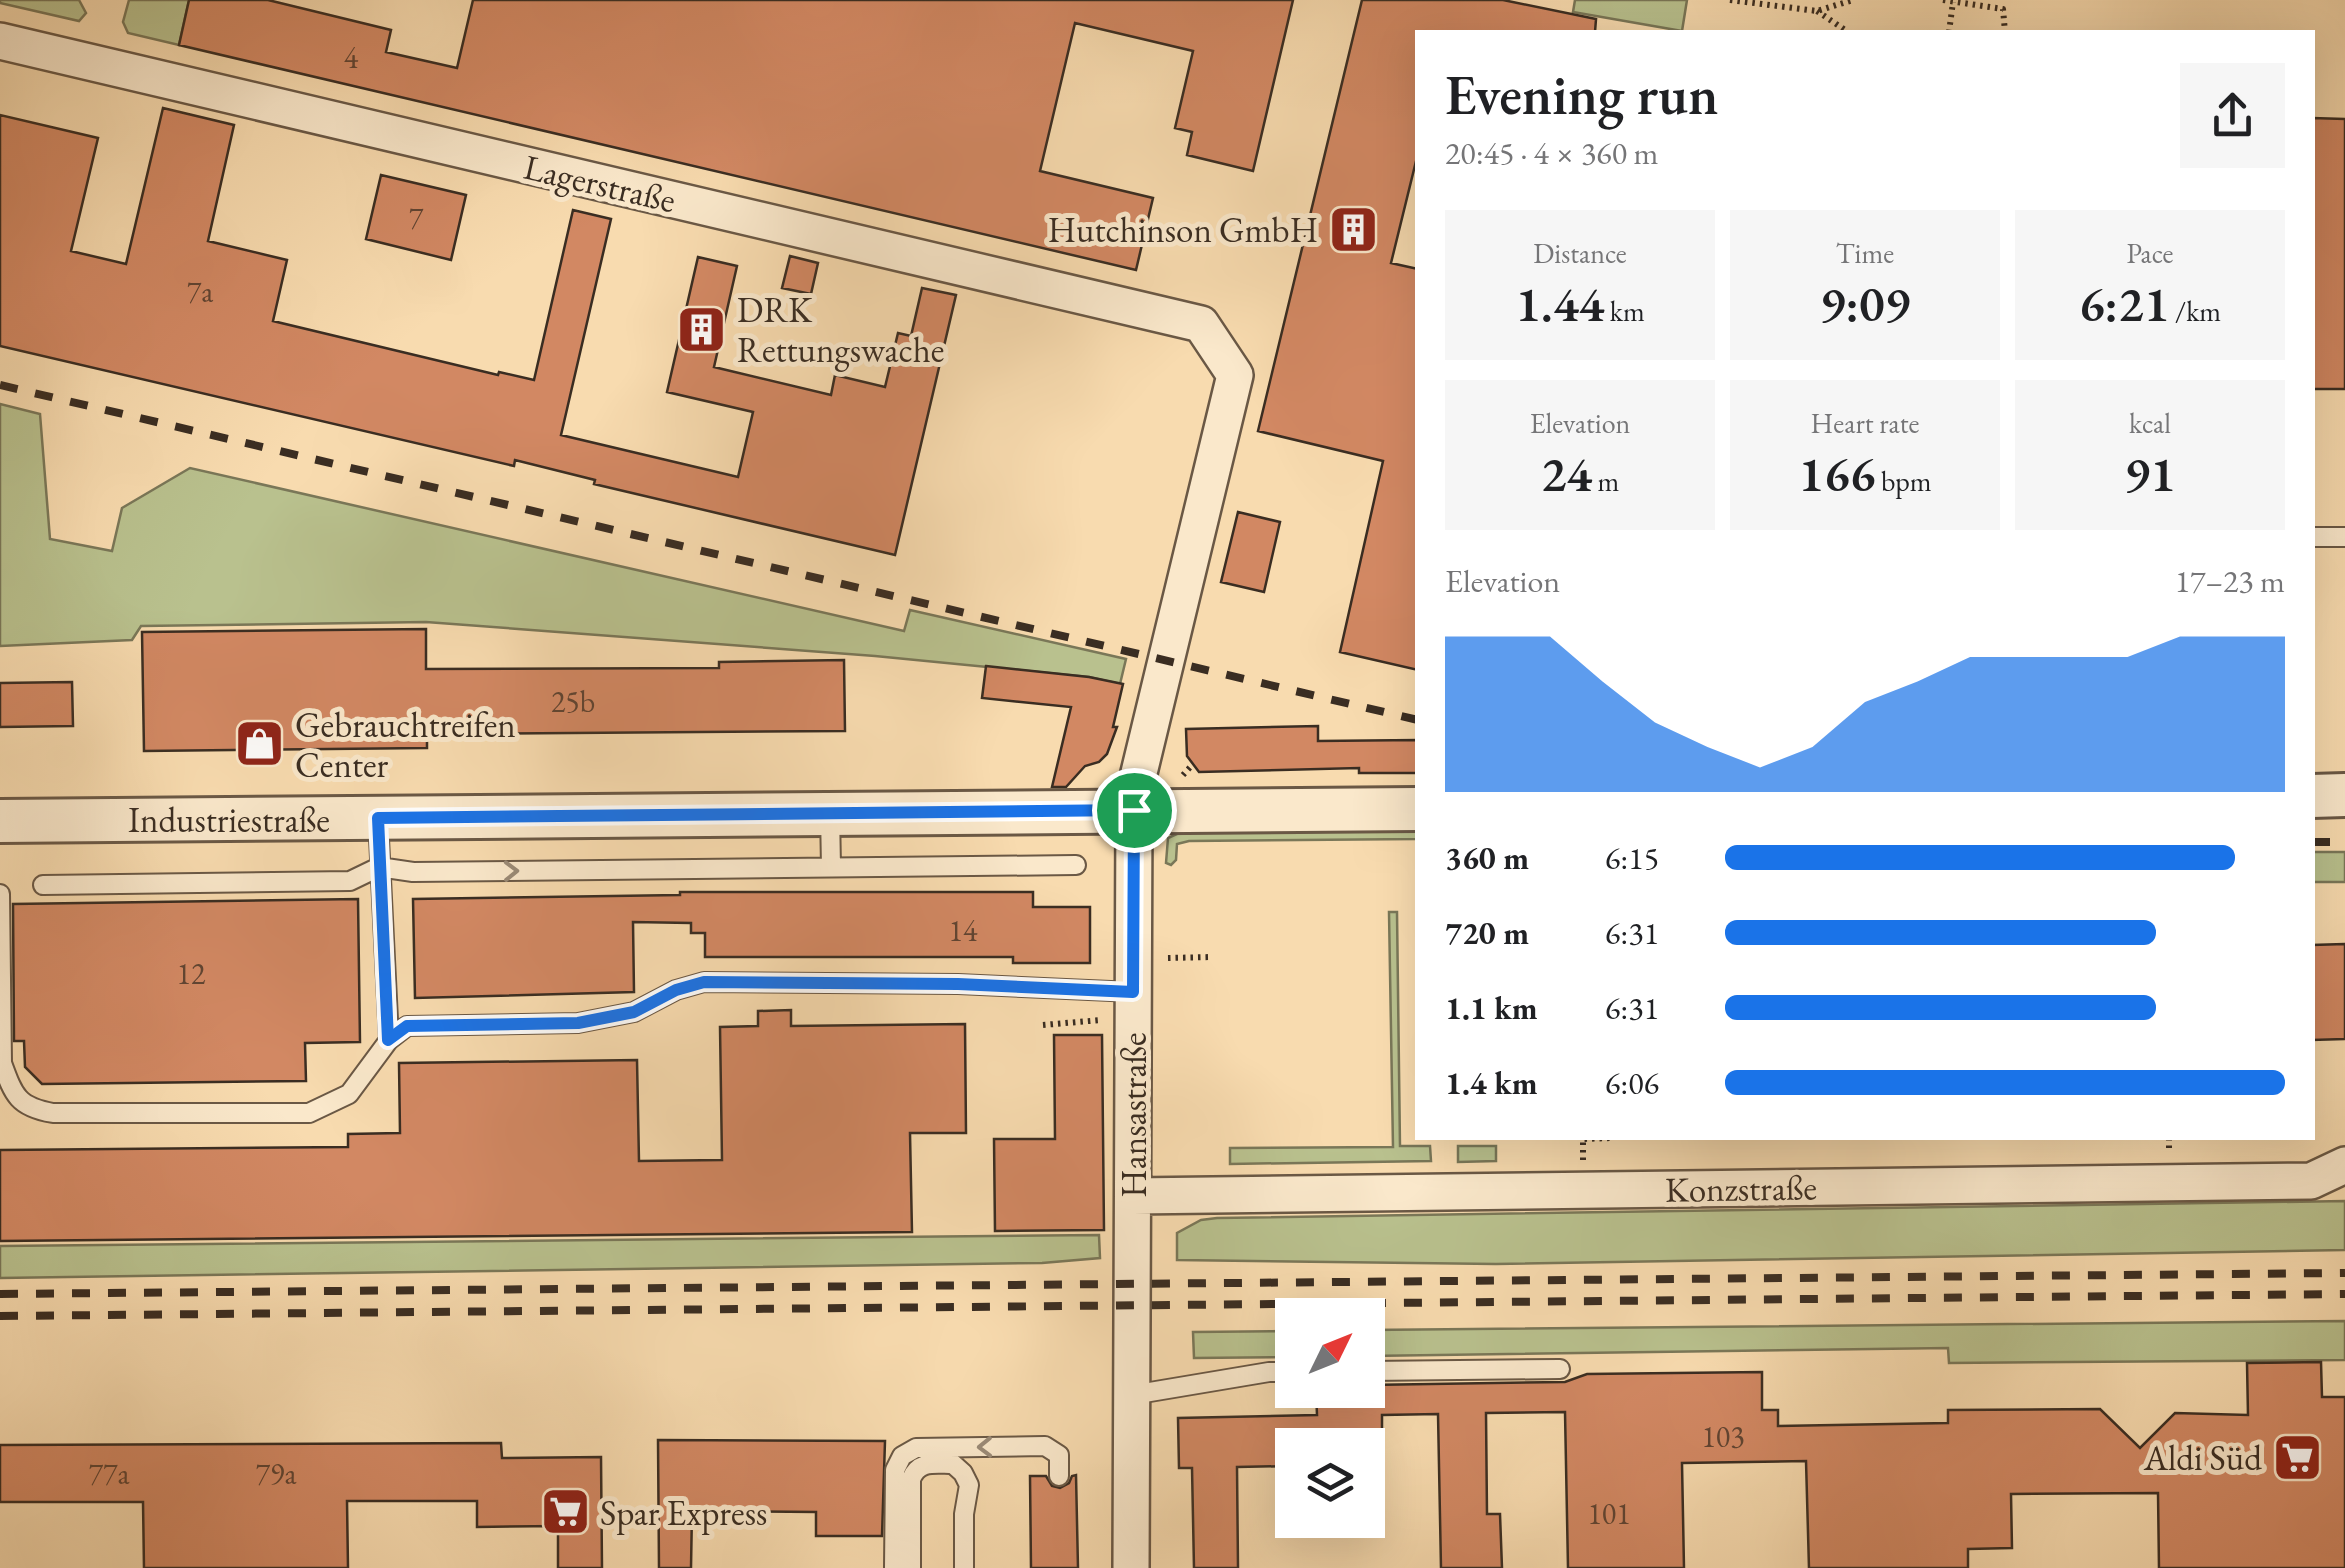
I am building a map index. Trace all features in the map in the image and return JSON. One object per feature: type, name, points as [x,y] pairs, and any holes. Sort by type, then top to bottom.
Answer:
[{"type":"street","name":"Lagerstraße","points":[[0,41],[1201,324]]},
{"type":"street","name":"Hansastraße","points":[[1131,1568],[1133,1196],[1116,993],[1137,781],[1235,374],[1201,324]]},
{"type":"street","points":[[2315,796],[2345,796]]},
{"type":"street","name":"Industriestraße","points":[[0,821],[1415,809]]},
{"type":"street","name":"Konzstraße","points":[[1133,1196],[2311,1181],[2345,1165]]},
{"type":"lane","points":[[2315,538],[2345,537]]},
{"type":"lane","points":[[830,814],[831,867]]},
{"type":"lane","points":[[378,818],[388,1040]]},
{"type":"lane","points":[[42,885],[350,881],[379,867],[413,872],[1076,864]]},
{"type":"lane","points":[[0,894],[2,1063],[12,1089],[29,1109],[54,1113],[310,1113],[349,1094],[388,1040],[407,1026],[578,1023],[634,1012],[676,990],[704,982],[958,984],[1116,993]]},
{"type":"lane","points":[[1385,1371],[1560,1369]]},
{"type":"lane","points":[[1132,1394],[1275,1372]]},
{"type":"lane","points":[[894,1568],[895,1470],[902,1456],[916,1448],[1045,1446],[1059,1455],[1059,1476]]},
{"type":"lane","points":[[911,1568],[911,1479],[916,1469],[926,1464],[952,1464],[963,1473],[968,1485],[964,1568]]},
{"type":"path","points":[[1730,0],[1817,11],[1853,0]]},
{"type":"path","points":[[1943,0],[2003,9],[2005,30]]},
{"type":"path","points":[[1949,30],[1953,2]]},
{"type":"path","points":[[1817,11],[1845,30]]},
{"type":"path","points":[[1177,957],[1212,957]]},
{"type":"path","points":[[1043,1025],[1102,1020]]},
{"type":"path","points":[[1583,1140],[1583,1166]]},
{"type":"green space","points":[[0,0],[79,0],[86,13],[79,21]]},
{"type":"green space","points":[[129,0],[189,0],[179,45],[128,33],[123,22]]},
{"type":"green space","points":[[1575,0],[1687,0],[1682,30],[1573,12]]},
{"type":"green space","points":[[0,404],[40,414],[50,539],[112,551],[122,508],[190,468],[904,631],[910,610],[1126,659],[1120,684],[1089,677],[875,656],[426,622],[141,626],[132,640],[0,646]]},
{"type":"green space","points":[[1415,831],[1415,839],[1189,841],[1177,844],[1176,860],[1171,865],[1166,863],[1168,838],[1179,833]]},
{"type":"green space","points":[[2315,852],[2345,852],[2345,882],[2315,882]]},
{"type":"green space","points":[[1389,912],[1397,912],[1400,1146],[1430,1146],[1431,1161],[1230,1164],[1230,1148],[1393,1147]]},
{"type":"green space","points":[[1458,1146],[1496,1146],[1496,1161],[1458,1162]]},
{"type":"green space","points":[[2345,1201],[2345,1250],[1496,1264],[1177,1260],[1177,1233],[1201,1220],[1217,1218]]},
{"type":"green space","points":[[1099,1235],[1100,1258],[1042,1263],[0,1278],[0,1246]]},
{"type":"green space","points":[[2345,1321],[2345,1360],[1949,1363],[1948,1348],[1385,1356],[1385,1330]]},
{"type":"green space","points":[[1275,1331],[1275,1357],[1194,1358],[1193,1332]]},
{"type":"building","points":[[189,0],[268,0],[391,30],[386,52],[457,68],[473,0],[1293,0],[1253,171],[1187,155],[1192,132],[1175,128],[1193,51],[1075,23],[1040,171],[1153,198],[1136,270],[179,45]]},
{"type":"building","name":"Hutchinson GmbH","points":[[1362,0],[1503,0],[1596,19],[1595,30],[1415,30],[1415,165],[1391,263],[1415,268],[1415,669],[1340,652],[1383,461],[1258,431]]},
{"type":"building","points":[[163,108],[234,125],[208,241],[287,260],[273,321],[498,375],[499,372],[534,380],[573,210],[611,219],[561,435],[738,477],[753,412],[667,392],[698,257],[737,266],[714,367],[831,395],[835,375],[885,387],[898,333],[911,336],[922,288],[956,295],[895,555],[594,484],[595,480],[515,460],[514,466],[0,346],[0,115],[98,138],[71,251],[126,264]]},
{"type":"building","points":[[2315,118],[2345,119],[2345,389],[2315,389]]},
{"type":"building","points":[[381,175],[466,195],[451,260],[366,239]]},
{"type":"building","points":[[790,256],[818,263],[811,294],[782,288]]},
{"type":"building","points":[[1238,512],[1280,522],[1264,592],[1221,582]]},
{"type":"building","points":[[426,629],[426,669],[719,668],[719,662],[844,660],[845,731],[427,734],[427,748],[144,751],[142,632]]},
{"type":"building","points":[[986,666],[1123,684],[1113,727],[1117,727],[1107,754],[1099,762],[1085,766],[1066,787],[1052,787],[1071,707],[982,698]]},
{"type":"building","points":[[72,682],[73,726],[0,727],[0,683]]},
{"type":"building","points":[[1318,726],[1318,741],[1415,740],[1415,773],[1359,773],[1359,768],[1199,772],[1187,756],[1186,729]]},
{"type":"building","points":[[680,892],[1033,892],[1033,907],[1090,907],[1090,963],[1013,963],[1013,957],[705,957],[705,933],[691,933],[691,923],[633,922],[634,992],[415,998],[413,899]]},
{"type":"building","points":[[358,899],[360,1042],[305,1043],[306,1081],[42,1084],[25,1067],[24,1041],[14,1041],[13,904]]},
{"type":"building","points":[[2345,944],[2345,1039],[2315,1040],[2315,945]]},
{"type":"building","points":[[791,1010],[791,1026],[965,1024],[966,1133],[910,1133],[912,1232],[0,1241],[0,1150],[348,1147],[348,1134],[400,1133],[399,1063],[637,1060],[639,1161],[722,1160],[720,1027],[758,1026],[758,1011]]},
{"type":"building","points":[[1054,1035],[1102,1035],[1104,1230],[995,1231],[994,1139],[1055,1139]]},
{"type":"building","points":[[2321,1362],[2322,1397],[2345,1397],[2345,1568],[2159,1568],[2158,1493],[2011,1494],[2012,1548],[1968,1549],[1968,1568],[1809,1568],[1806,1461],[1682,1463],[1684,1568],[1568,1568],[1565,1412],[1486,1413],[1487,1514],[1500,1514],[1502,1568],[1441,1568],[1438,1414],[1382,1415],[1382,1428],[1275,1428],[1275,1466],[1237,1467],[1238,1568],[1194,1568],[1192,1468],[1179,1468],[1178,1418],[1317,1415],[1317,1408],[1385,1408],[1385,1385],[1565,1382],[1587,1374],[1762,1372],[1762,1410],[1778,1410],[1778,1426],[1948,1423],[1948,1410],[2100,1409],[2140,1448],[2175,1413],[2248,1415],[2247,1363]]},
{"type":"building","points":[[658,1440],[885,1441],[882,1536],[816,1536],[816,1512],[692,1511],[691,1568],[659,1568]]},
{"type":"building","points":[[501,1443],[502,1458],[601,1457],[602,1568],[558,1568],[558,1526],[477,1527],[477,1501],[347,1501],[348,1568],[144,1568],[143,1502],[0,1502],[0,1445]]},
{"type":"building","points":[[1076,1475],[1078,1568],[1031,1568],[1030,1476],[1046,1476],[1052,1486],[1060,1488]]},
{"type":"railway","points":[[0,385],[1415,719]]},
{"type":"railway","points":[[2315,842],[2345,842]]},
{"type":"railway","points":[[0,1294],[2345,1273]]},
{"type":"railway","points":[[0,1316],[2345,1294]]},
{"type":"place","name":"Hutchinson GmbH","points":[[1353,229]]},
{"type":"place","name":"DRK Rettungswache","points":[[702,329]]},
{"type":"place","name":"Gebrauchtreifen Center","points":[[260,744]]},
{"type":"place","name":"Aldi Süd","points":[[2297,1457]]},
{"type":"place","name":"Spar Express","points":[[565,1512]]},
{"type":"route","points":[[1134,810],[1133,992],[958,984],[704,982],[676,990],[634,1012],[578,1023],[407,1026],[388,1040],[378,818],[1134,810]]}]
